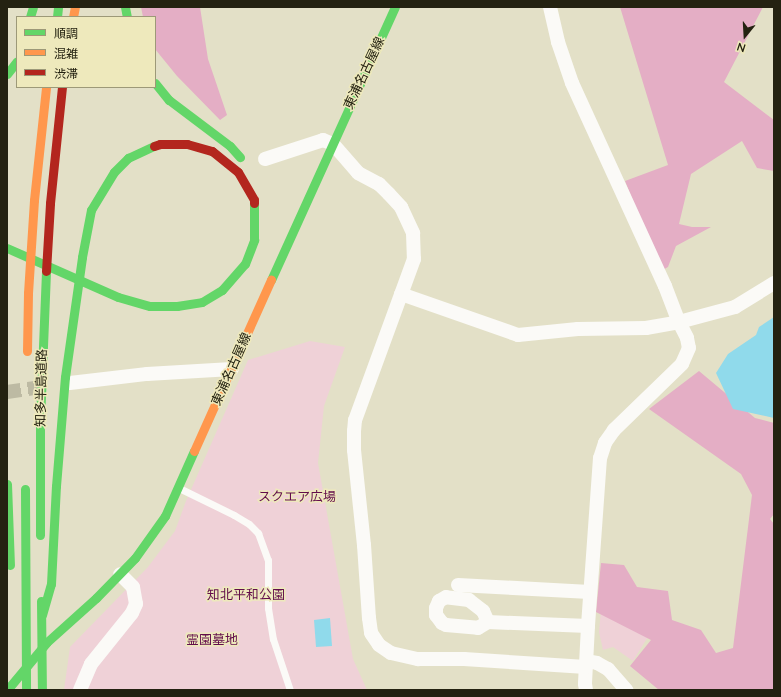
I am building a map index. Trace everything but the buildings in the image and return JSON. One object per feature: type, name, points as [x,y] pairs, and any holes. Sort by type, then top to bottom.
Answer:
[{"type":"main road","name":"東浦名古屋線","points":[[10,688],[47,642],[96,598],[135,558],[165,516],[395,7]]},
{"type":"main road","points":[[7,74],[16,62]]},
{"type":"main road","points":[[156,84],[169,100],[230,146],[244,162]]},
{"type":"main road","name":"知多半島道路","points":[[26,363],[28,292],[34,200],[46,88]]},
{"type":"main road","name":"知多半島道路","points":[[40,547],[40,421],[44,296],[54,158],[62,88]]},
{"type":"main road","points":[[7,248],[88,283],[118,297],[150,306],[177,306],[202,302],[222,290],[245,264],[254,240],[254,200],[238,172],[212,151],[187,144],[160,144],[128,158],[114,172],[91,210],[82,257],[65,377],[56,486],[51,584],[42,615]]},
{"type":"main road","points":[[22,267],[120,307]]},
{"type":"main road","points":[[183,315],[216,304],[227,298]]},
{"type":"main road","points":[[139,313],[156,316]]},
{"type":"main road","points":[[25,480],[26,689]]},
{"type":"main road","points":[[7,484],[10,571]]},
{"type":"main road","points":[[41,585],[42,690]]},
{"type":"main road","points":[[10,688],[15,669]]},
{"type":"street","points":[[550,7],[558,42],[572,83],[665,286],[687,338],[689,348],[682,364],[614,430],[606,443],[600,458],[590,592],[585,684],[586,690]]},
{"type":"street","points":[[265,159],[323,140],[333,144],[358,173],[379,184],[401,207],[412,233],[414,259],[355,420],[354,431],[354,450],[361,505],[371,633],[379,645],[391,653],[418,659],[464,659],[586,664],[597,663],[608,669],[626,690]]},
{"type":"street","points":[[401,294],[518,335],[578,329],[646,328],[679,322],[735,307],[774,283]]},
{"type":"street","points":[[70,383],[147,374],[232,368]]},
{"type":"street","points":[[80,690],[91,664],[132,613],[136,604],[133,587],[120,574]]},
{"type":"street","points":[[458,585],[590,592]]},
{"type":"street","points":[[488,622],[588,626]]},
{"type":"lane","points":[[178,488],[234,515],[249,524],[258,534],[268,560],[268,608],[273,639],[290,690]]},
{"type":"green space","name":"知北平和公園","points":[[310,341],[345,347],[324,406],[318,463],[353,659],[367,690],[64,690],[70,647],[148,567],[175,531],[186,501],[248,360]]},
{"type":"green space","points":[[601,611],[649,635],[633,661],[613,647],[603,650],[599,632]]},
{"type":"shaded area","points":[[141,7],[200,7],[208,59],[227,115],[220,120],[177,76],[156,50],[156,16],[143,16]]},
{"type":"shaded area","points":[[620,7],[763,7],[724,82],[774,120],[774,171],[757,168],[742,141],[691,174],[679,224],[692,227],[711,227],[676,246],[668,267],[661,271],[625,181],[668,165]]},
{"type":"shaded area","points":[[699,371],[755,418],[774,423],[774,514],[770,519],[774,524],[774,690],[659,690],[630,666],[651,640],[596,612],[601,563],[624,565],[637,587],[668,591],[672,620],[701,630],[716,653],[733,648],[752,495],[741,474],[649,409]]},
{"type":"water","points":[[774,317],[774,418],[733,409],[716,373],[728,354],[756,335],[759,327]]},
{"type":"water","points":[[330,618],[332,646],[316,647],[314,620]]},
{"type":"tunnel","points":[[7,392],[48,386]]},
{"type":"traffic: fast","points":[[30,16],[33,7]]},
{"type":"traffic: fast","points":[[57,16],[58,7]]},
{"type":"traffic: fast","points":[[125,7],[127,16]]},
{"type":"traffic: fast","points":[[271,280],[395,7]]},
{"type":"traffic: fast","points":[[7,74],[16,62]]},
{"type":"traffic: fast","points":[[156,84],[169,100],[230,146],[240,157]]},
{"type":"traffic: fast","points":[[42,615],[51,584],[56,486],[65,377],[82,257],[91,210],[114,172],[128,158],[154,146]]},
{"type":"traffic: fast","points":[[7,248],[118,297],[150,306],[177,306],[202,302],[222,290],[245,264],[254,240],[254,203]]},
{"type":"traffic: fast","points":[[40,535],[40,421],[46,271]]},
{"type":"traffic: fast","points":[[7,690],[47,642],[96,598],[135,558],[165,516],[194,451]]},
{"type":"traffic: fast","points":[[7,484],[10,565]]},
{"type":"traffic: fast","points":[[25,489],[26,690]]},
{"type":"traffic: fast","points":[[41,601],[42,690]]},
{"type":"traffic: slow","points":[[73,16],[75,7]]},
{"type":"traffic: slow","points":[[27,351],[28,293],[34,200],[46,88]]},
{"type":"traffic: slow","points":[[194,451],[271,280]]},
{"type":"traffic: jam","points":[[46,271],[50,203],[62,88]]},
{"type":"traffic: jam","points":[[154,146],[160,144],[187,144],[212,151],[238,172],[254,200],[254,203]]},
{"type":"park label","name":"スクエア広場","points":[[297,496]]},
{"type":"park label","name":"霊園墓地","points":[[212,639]]}]
